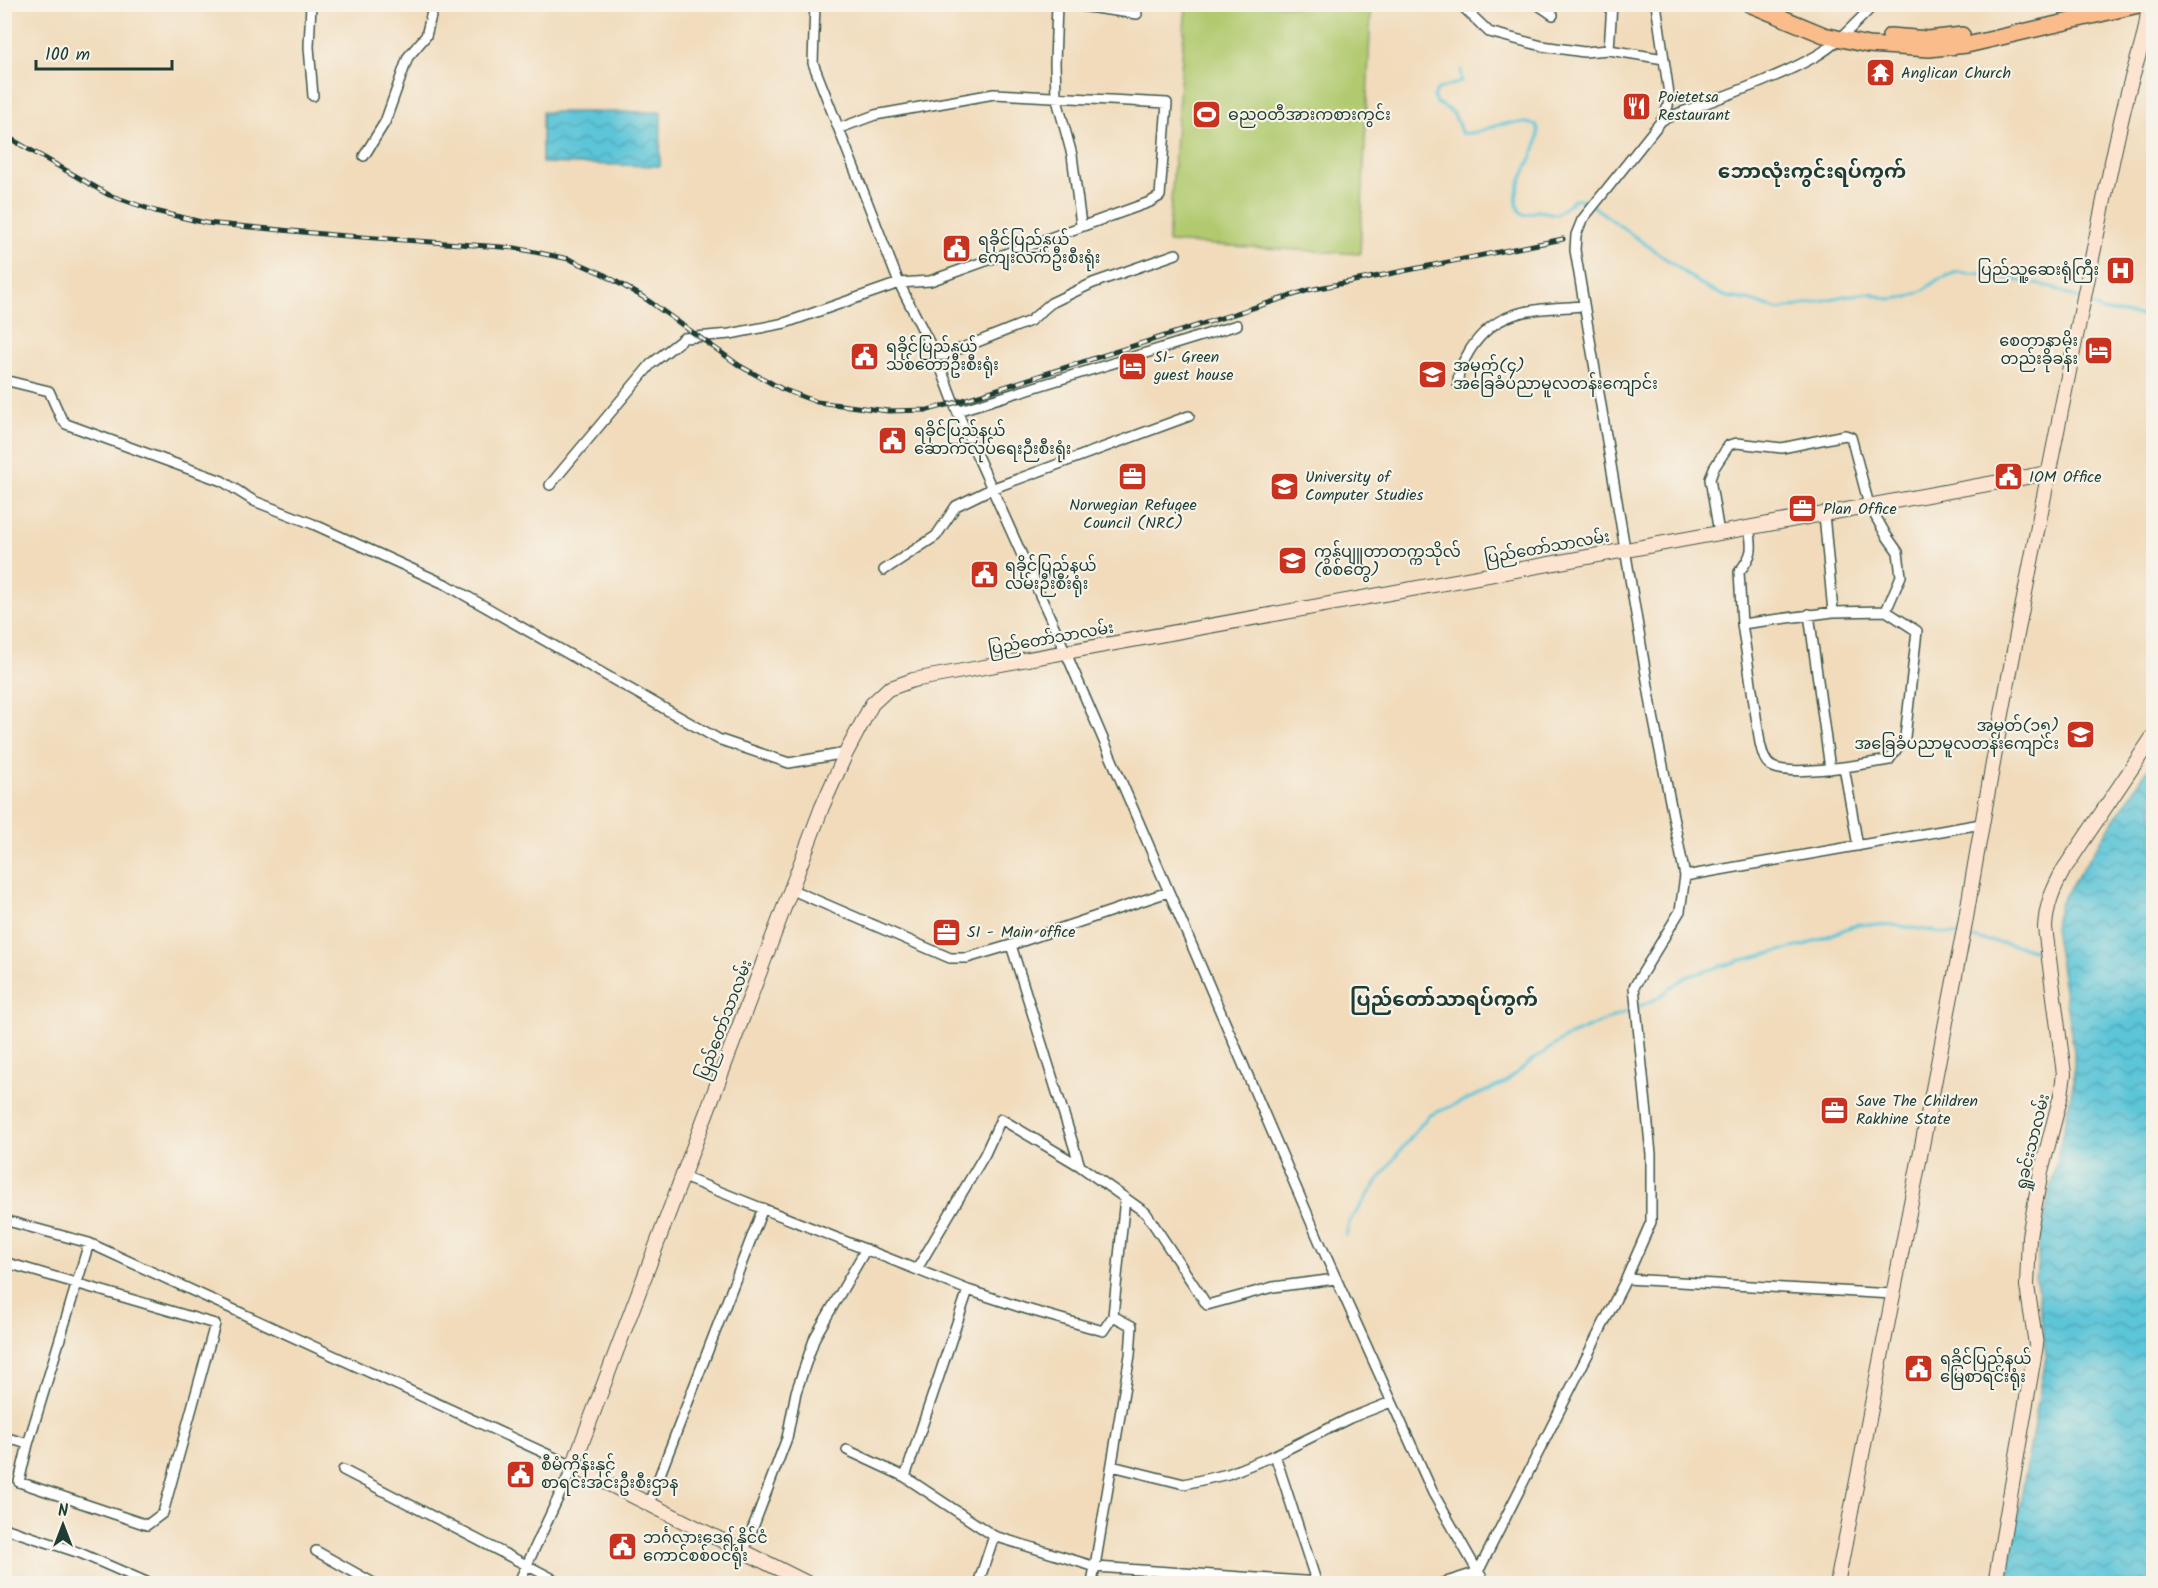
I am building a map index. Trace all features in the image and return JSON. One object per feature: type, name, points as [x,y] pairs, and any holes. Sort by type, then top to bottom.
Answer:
[{"type":"main road","points":[[1749,4],[1824,35],[1928,39],[1965,35],[2097,4]]},
{"type":"main road","points":[[1776,4],[1828,25],[1868,45],[1929,49],[1967,45],[2146,5],[2154,6]]},
{"type":"street","points":[[311,4],[309,47],[313,96]]},
{"type":"street","points":[[364,156],[385,122],[408,57],[426,36],[434,4]]},
{"type":"street","points":[[815,4],[813,63],[900,284],[937,358],[957,411],[1066,653],[1336,1279],[1433,1493],[1487,1584]]},
{"type":"street","points":[[1057,4],[1056,96],[1072,155],[1081,225]]},
{"type":"street","points":[[1066,4],[1137,14]]},
{"type":"street","points":[[1460,4],[1489,32],[1542,46],[1584,52],[1609,50],[1664,59]]},
{"type":"street","points":[[1537,4],[1554,15]]},
{"type":"street","points":[[1609,50],[1612,4]]},
{"type":"street","points":[[1440,1584],[1478,1572],[1626,1280],[1651,1222],[1651,1154],[1634,987],[1680,910],[1685,876],[1653,716],[1575,250],[1579,227],[1588,212],[1662,120],[1668,106],[1670,94],[1656,4]]},
{"type":"street","points":[[1662,120],[1774,76],[1816,56],[1844,34],[1875,4]]},
{"type":"street","points":[[1837,1584],[1965,924],[1981,824],[2049,473],[2114,152],[2128,90],[2150,18],[2146,5]]},
{"type":"street","points":[[550,484],[651,364],[684,338],[730,334],[784,322],[900,284],[930,281],[1150,202],[1160,196],[1167,103],[994,94],[875,115],[840,128]]},
{"type":"street","points":[[937,358],[1030,321],[1051,303],[1092,283],[1176,254]]},
{"type":"street","points":[[1458,385],[1458,370],[1478,339],[1502,318],[1524,312],[1583,306]]},
{"type":"street","points":[[957,411],[1238,325]]},
{"type":"street","points":[[4,380],[49,391],[66,424],[222,481],[254,501],[313,524],[447,585],[718,740],[789,763],[846,753]]},
{"type":"street","points":[[884,570],[936,536],[956,506],[991,489],[1190,416]]},
{"type":"street","points":[[1719,533],[1710,479],[1714,468],[1730,445],[1737,443],[1782,448],[1845,435],[1851,437],[1869,505],[1898,552],[1901,576],[1886,611]]},
{"type":"street","name":"ပြည်တော်သာလမ်း","points":[[573,1466],[822,807],[846,753],[872,704],[888,690],[900,684],[2049,473]]},
{"type":"street","points":[[1824,514],[1833,612]]},
{"type":"street","points":[[1742,624],[1809,614],[1886,611],[1917,631],[1905,737],[1889,760],[1830,769],[1785,770],[1771,766],[1764,759],[1742,624],[1739,572],[1750,559],[1752,545],[1749,528]]},
{"type":"street","points":[[1809,614],[1830,769]]},
{"type":"street","name":"ရှုခင်းသာလမ်း","points":[[1995,1584],[2036,1345],[2027,1286],[2028,1244],[2041,1172],[2059,1107],[2064,1074],[2045,928],[2047,906],[2064,869],[2154,735]]},
{"type":"street","points":[[1844,767],[1858,846]]},
{"type":"street","points":[[1685,876],[1981,824]]},
{"type":"street","points":[[790,889],[950,958],[967,958],[1011,945],[1168,892]]},
{"type":"street","points":[[1011,945],[1080,1166]]},
{"type":"street","points":[[917,1269],[985,1154],[1001,1119],[1080,1166],[1146,1213],[1207,1305],[1273,1287],[1336,1279]]},
{"type":"street","points":[[683,1177],[968,1290],[1103,1331],[1113,1316],[1125,1198]]},
{"type":"street","points":[[649,1503],[762,1208]]},
{"type":"street","points":[[4,1220],[89,1243],[573,1466],[809,1584]]},
{"type":"street","points":[[4,1262],[77,1283],[215,1324],[163,1513],[147,1525],[19,1482],[28,1444],[77,1283],[89,1243]]},
{"type":"street","points":[[744,1551],[787,1438],[796,1392],[815,1337],[866,1249]]},
{"type":"street","points":[[1626,1280],[1893,1294]]},
{"type":"street","points":[[905,1477],[968,1290]]},
{"type":"street","points":[[1092,1584],[1130,1355],[1132,1326],[1113,1316]]},
{"type":"street","points":[[1112,1466],[1184,1484],[1228,1474],[1275,1455],[1326,1429],[1392,1402]]},
{"type":"street","points":[[4,1437],[28,1444]]},
{"type":"street","points":[[847,1450],[905,1477],[994,1536],[1096,1567],[1317,1583],[1275,1455]]},
{"type":"street","points":[[518,1584],[573,1466]]},
{"type":"street","points":[[343,1470],[563,1584]]},
{"type":"street","points":[[4,1528],[80,1553],[151,1584]]},
{"type":"street","points":[[978,1584],[994,1536]]},
{"type":"street","points":[[316,1551],[375,1584]]},
{"type":"green space","points":[[1186,5],[1273,5],[1371,11],[1360,254],[1168,242]]},
{"type":"water","points":[[542,112],[661,112],[660,166],[542,163]]},
{"type":"water","points":[[2153,761],[2153,1583],[2006,1583],[2046,1357],[2036,1278],[2040,1239],[2074,1080],[2074,1051],[2054,928],[2060,903]]},
{"type":"waterway","points":[[1461,70],[1461,82],[1438,89],[1434,97],[1436,103],[1453,114],[1461,133],[1475,132],[1508,123],[1537,125],[1536,148],[1519,184],[1516,196],[1518,206],[1524,215],[1538,211],[1557,214],[1574,200],[1583,199],[1706,288],[1727,297],[1748,300],[1779,310],[1844,296],[1871,293],[1888,299],[1909,297],[1924,290],[1937,280],[1957,272],[1983,274],[2052,287],[2080,299]]},
{"type":"waterway","points":[[2088,303],[2102,311],[2154,317]]},
{"type":"waterway","points":[[1346,1236],[1349,1222],[1428,1116],[1503,1084],[1568,1036],[1654,1000],[1686,977],[1738,961],[1805,945],[1858,924],[1893,925],[1959,935]]},
{"type":"waterway","points":[[1966,937],[2020,946],[2044,954]]},
{"type":"railway","points":[[4,135],[109,195],[155,211],[206,223],[515,248],[569,259],[601,273],[643,297],[740,366],[782,389],[817,402],[888,411],[928,410],[954,403],[1309,290],[1563,239]]},
{"type":"place","name":"Anglican Church","points":[[1880,73]]},
{"type":"place","name":"Poietetsa Restaurant","points":[[1637,106]]},
{"type":"place","name":"ဓညဝတီအားကစားကွင်း","points":[[1207,115]]},
{"type":"place","name":"ရခိုင်ပြည်နယ် ကျေးလက်ဦးစီးရုံး","points":[[957,249]]},
{"type":"place","name":"ပြည်သူ့ဆေးရုံကြီး","points":[[2120,270]]},
{"type":"place","name":"စေတာနာမိုး တည်းခိုခန်း","points":[[2099,350]]},
{"type":"place","name":"ရခိုင်ပြည်နယ် သစ်တောဦးစီးရုံး","points":[[865,356]]},
{"type":"place","name":"SI- Green guest house","points":[[1133,366]]},
{"type":"place","name":"အမှတ်(၄) အခြေခံပညာမူလတန်းကျောင်း","points":[[1432,375]]},
{"type":"place","name":"ရခိုင်ပြည်နယ် ဆောက်လုပ်ရေးဉီးစီးရုံး","points":[[893,440]]},
{"type":"place","name":"Norwegian Refugee Council (NRC)","points":[[1133,477]]},
{"type":"place","name":"IOM Office","points":[[2008,477]]},
{"type":"place","name":"University of Computer Studies","points":[[1284,486]]},
{"type":"place","name":"Plan Office","points":[[1802,509]]},
{"type":"place","name":"ကွန်ပျူတာတက္ကသိုလ် (စစ်တွေ)","points":[[1293,561]]},
{"type":"place","name":"ရခိုင်ပြည်နယ် လမ်းဉီးစီးရုံး","points":[[984,575]]},
{"type":"place","name":"အမှတ်(၁၅) အခြေခံပညာမူလတန်းကျောင်း","points":[[2080,735]]},
{"type":"place","name":"SI - Main office","points":[[946,932]]},
{"type":"place","name":"Save The Children Rakhine State","points":[[1835,1110]]},
{"type":"place","name":"ရခိုင်ပြည်နယ် မြေစာရင်းရုံး","points":[[1919,1368]]},
{"type":"place","name":"စီမံကိန်းနှင့် စာရင်းအင်းဦးစီးဌာန","points":[[520,1474]]},
{"type":"place","name":"ဘင်္ဂလားဒေရှ့်နိုင်ငံ ကောင်စစ်ဝင်ရုံး","points":[[622,1547]]},
{"type":"district","name":"ဘောလုံးကွင်းရပ်ကွက်","points":[[1812,173]]},
{"type":"district","name":"ပြည်တော်သာရပ်ကွက်","points":[[1444,1001]]}]
